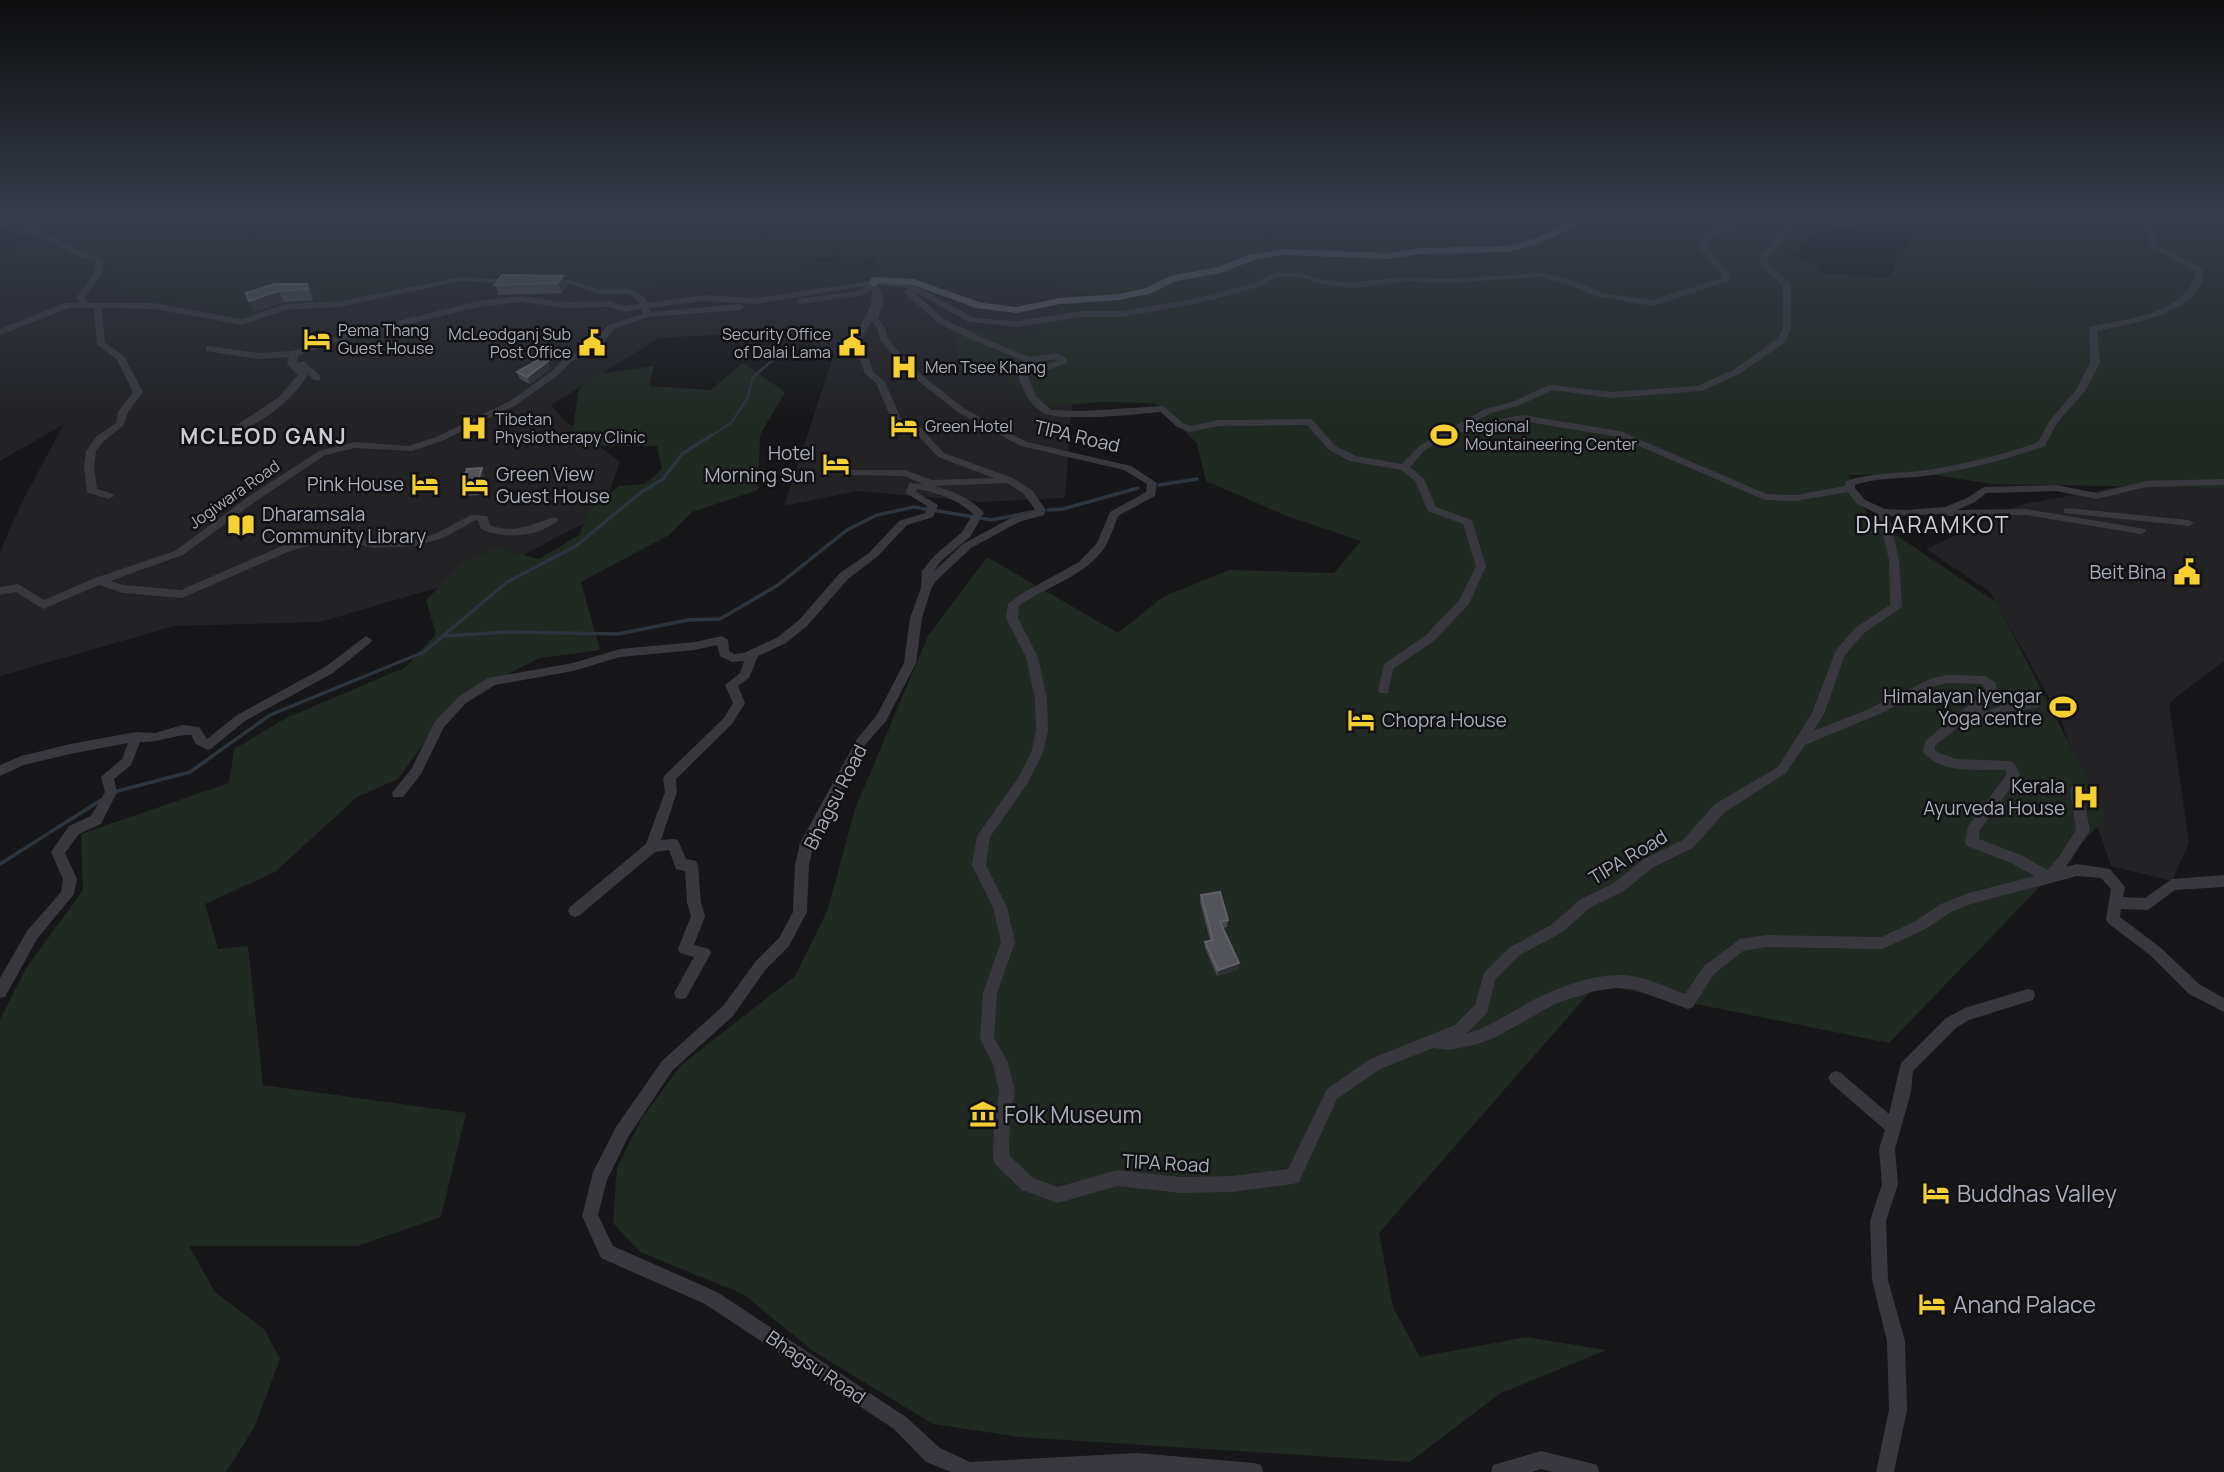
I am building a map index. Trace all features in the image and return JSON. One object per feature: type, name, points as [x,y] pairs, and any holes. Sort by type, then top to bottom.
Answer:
[{"type":"main road","points":[[876,285],[876,290]]},
{"type":"main road","points":[[922,285],[980,306],[1017,310],[1060,301],[1119,297],[1149,291],[1161,285]]},
{"type":"street","points":[[84,305],[80,298],[90,285]]},
{"type":"street","points":[[0,332],[68,305],[154,306],[242,322],[285,307],[339,304],[430,285]]},
{"type":"street","points":[[209,349],[258,356],[295,353],[329,341],[478,304],[522,299],[565,305],[608,304],[625,310],[646,311],[642,300],[631,292],[597,291],[579,285]]},
{"type":"street","points":[[876,290],[885,285]]},
{"type":"street","points":[[904,285],[972,320],[1017,324],[1082,314],[1122,314],[1199,300],[1257,285]]},
{"type":"street","points":[[1576,285],[1601,295],[1653,303],[1708,285]]},
{"type":"street","points":[[1404,467],[1422,449],[1451,431],[1488,411],[1515,404],[1552,387],[1612,395],[1699,389],[1736,372],[1776,346],[1787,330],[1787,285]]},
{"type":"street","points":[[1850,488],[1850,484],[1866,477],[1925,473],[2004,458],[2042,444],[2053,422],[2080,391],[2095,363],[2092,329],[2153,315],[2189,298],[2198,285]]},
{"type":"street","points":[[876,290],[904,289],[941,321],[1028,360],[1058,356],[1064,361],[1023,376],[1033,398],[1049,414],[1065,416],[1163,409],[1180,425],[1190,429],[1219,423],[1310,422],[1332,448],[1353,459],[1404,467],[1419,479],[1432,509],[1468,522],[1481,566],[1465,601],[1452,618],[1408,656],[1388,667],[1384,690]]},
{"type":"street","name":"Jogiwara Road","points":[[0,591],[18,588],[43,605],[99,581],[179,553],[252,499],[322,453],[355,445],[408,449],[439,439],[513,402],[554,374],[569,359],[595,347],[611,327],[646,311],[847,295],[876,290]]},
{"type":"street","name":"Bhagsu Road","points":[[876,290],[877,303],[858,339],[870,374],[880,382],[898,423],[918,430],[941,455],[1009,480],[1028,492],[1038,504],[1040,513],[1015,520],[967,546],[932,579],[916,618],[910,663],[882,718],[861,743],[807,844],[800,912],[784,942],[761,965],[728,1011],[667,1066],[620,1135],[599,1178],[590,1216],[607,1252],[711,1298],[900,1423],[933,1455],[970,1471],[1137,1462],[1254,1472]]},
{"type":"street","name":"TIPA Road","points":[[876,290],[880,301],[874,318],[882,330],[884,340],[910,370],[962,411],[1024,444],[1127,468],[1152,483],[1151,494],[1114,514],[1102,543],[1092,556],[1061,579],[1027,593],[1014,604],[1012,618],[1032,657],[1041,699],[1042,731],[1037,753],[1023,781],[984,836],[979,865],[1000,907],[1008,942],[990,993],[987,1039],[1000,1062],[1007,1092],[1002,1119],[1000,1158],[1028,1184],[1058,1195],[1117,1178],[1181,1185],[1231,1184],[1293,1176],[1332,1094],[1375,1064],[1460,1030],[1482,1008],[1489,976],[1515,951],[1556,929],[1586,904],[1619,887],[1647,864],[1688,844],[1720,808],[1782,771],[1797,743],[1818,714],[1840,653],[1859,631],[1896,607],[1894,561],[1883,512]]},
{"type":"street","points":[[98,307],[101,344],[121,358],[138,392],[123,412],[120,424],[97,439],[89,451],[87,465],[92,491],[109,496]]},
{"type":"street","points":[[295,353],[300,362],[317,378]]},
{"type":"street","points":[[237,429],[281,399],[299,382],[303,375],[292,364],[295,353]]},
{"type":"street","points":[[1451,431],[1523,418],[1547,420],[1620,434],[1765,498],[1796,498],[1850,488]]},
{"type":"street","points":[[848,472],[905,473],[931,483],[1009,480]]},
{"type":"street","points":[[1906,513],[1947,510],[1971,500],[1984,490],[2056,488],[2097,496],[2146,484],[2224,482]]},
{"type":"street","points":[[2146,484],[2224,489]]},
{"type":"street","points":[[398,793],[417,771],[439,724],[462,700],[492,681],[573,667],[620,653],[695,646],[722,640],[724,653],[732,658],[753,654],[782,640],[803,623],[844,576],[873,555],[903,523],[931,511],[911,494],[913,485],[929,487],[966,500],[976,517],[970,524],[968,534],[930,565],[924,578],[926,589]]},
{"type":"street","points":[[1850,488],[1861,502],[1883,512],[2056,510],[2189,523]]},
{"type":"street","points":[[2026,512],[2140,531]]},
{"type":"street","points":[[99,581],[123,589],[182,594],[286,548],[332,536],[375,545],[414,543],[439,536],[475,517],[483,518],[485,527],[496,533],[515,533],[554,520]]},
{"type":"street","points":[[0,771],[21,761],[136,737],[155,738],[182,730],[195,730],[200,741],[208,745],[241,718],[329,670],[366,640]]},
{"type":"street","points":[[575,911],[652,847],[671,792],[669,778],[728,721],[739,703],[732,685],[746,675],[753,654]]},
{"type":"street","points":[[1797,743],[1873,712],[1932,682],[1947,679],[1985,680],[1991,685],[1992,692],[1936,737],[1929,744],[1929,752],[1937,759],[1950,763],[2010,766],[2014,775],[1973,830],[1972,842],[2016,859],[2049,877]]},
{"type":"street","points":[[1984,701],[1979,712],[1987,717],[2004,708],[2034,705]]},
{"type":"street","points":[[0,992],[32,935],[67,894],[70,879],[58,852],[74,830],[96,820],[111,792],[107,777],[127,762],[136,737]]},
{"type":"street","points":[[2049,877],[2064,861],[2083,830],[2076,791]]},
{"type":"street","points":[[652,847],[673,844],[681,865],[691,865],[694,879],[691,901],[698,916],[685,949],[704,953],[681,993]]},
{"type":"street","points":[[1434,1041],[1449,1044],[1483,1038],[1543,1003],[1589,987],[1627,982],[1688,1002],[1709,970],[1740,945],[1766,942],[1882,943],[1919,926],[1946,908],[2077,870],[2105,873],[2118,887],[2113,919],[2156,952],[2194,989],[2224,1005]]},
{"type":"street","points":[[2117,903],[2148,904],[2172,885],[2224,881]]},
{"type":"street","points":[[1885,1472],[1898,1410],[1896,1341],[1880,1280],[1878,1221],[1890,1184],[1887,1149],[1906,1068],[1951,1023],[1965,1014],[2028,995]]},
{"type":"street","points":[[1836,1079],[1893,1127]]},
{"type":"street","points":[[1500,1472],[1541,1460],[1590,1472]]},
{"type":"street","points":[[1093,1472],[1115,1463]]},
{"type":"shaded area","points":[[0,285],[1081,285],[1065,498],[981,502],[858,491],[784,506],[834,354],[788,331],[659,338],[551,405],[563,419],[620,462],[601,514],[491,572],[320,622],[174,626],[0,676],[0,552],[21,504],[64,424],[0,461]]},
{"type":"shaded area","points":[[117,285],[407,285],[341,300],[288,303],[238,319],[207,305],[125,295]]},
{"type":"shaded area","points":[[588,285],[649,285],[636,289],[602,289]]},
{"type":"shaded area","points":[[1061,285],[2224,285],[2224,488],[1992,484],[1928,474],[1848,475],[1869,517],[1996,602],[2107,817],[1889,1043],[1597,984],[1379,1233],[1393,1307],[1420,1357],[1526,1337],[1606,1350],[1499,1394],[1410,1462],[1019,1437],[933,1424],[813,1351],[743,1294],[640,1252],[613,1223],[617,1168],[642,1118],[680,1066],[795,976],[828,909],[855,809],[928,636],[987,557],[1118,633],[1163,597],[1229,570],[1334,573],[1361,541],[1287,516],[1206,481],[1197,443],[1155,403],[1102,402],[1035,408],[1000,371],[962,376],[953,335],[959,327],[1000,336],[1037,332],[1048,313],[1084,296]]},
{"type":"shaded area","points":[[743,363],[785,392],[760,435],[758,490],[692,512],[669,535],[581,582],[600,650],[540,658],[455,700],[398,779],[357,797],[275,872],[205,904],[218,949],[248,946],[263,1085],[466,1113],[441,1217],[357,1246],[189,1246],[215,1292],[264,1329],[280,1359],[254,1428],[226,1472],[0,1472],[0,1019],[27,967],[83,890],[81,834],[229,783],[234,749],[286,718],[406,667],[436,634],[426,600],[463,563],[496,548],[539,559],[579,535],[589,511],[619,486],[645,484],[662,469],[657,446],[570,446],[579,389],[597,374],[654,366],[649,386],[710,390]]},
{"type":"shaded area","points":[[2136,484],[2224,487],[2224,661],[2169,703],[2189,843],[2172,881],[2111,866],[2061,719],[1990,592],[1926,549],[2023,504]]},
{"type":"building","points":[[273,285],[307,285],[308,289],[278,291],[249,301],[246,293]]},
{"type":"building","points":[[542,358],[548,361],[527,377],[517,372]]},
{"type":"building","points":[[482,468],[476,487],[461,489],[467,469]]},
{"type":"building","points":[[1220,892],[1228,920],[1220,922],[1239,963],[1218,970],[1205,942],[1213,940],[1201,895]]},
{"type":"waterway","points":[[709,437],[731,423],[747,399],[753,377],[786,349]]},
{"type":"waterway","points":[[114,792],[190,772],[270,715],[424,652],[507,582],[576,546],[640,493],[663,479],[682,454],[712,435]]},
{"type":"waterway","points":[[1159,485],[1197,479]]},
{"type":"waterway","points":[[1048,510],[1063,509],[1138,488]]},
{"type":"waterway","points":[[444,636],[508,632],[618,634],[688,620],[720,619],[778,585],[847,530],[877,515],[914,507],[992,520],[1036,511]]},
{"type":"waterway","points":[[0,864],[101,800]]},
{"type":"place","name":"Pema Thang Guest House","points":[[317,339]]},
{"type":"place","name":"McLeodganj Sub Post Office","points":[[592,343]]},
{"type":"place","name":"Security Office of Dalai Lama","points":[[852,343]]},
{"type":"place","name":"Men Tsee Khang","points":[[904,367]]},
{"type":"place","name":"Green Hotel","points":[[904,426]]},
{"type":"place","name":"Tibetan Physiotherapy Clinic","points":[[474,428]]},
{"type":"place","name":"Regional Mountaineering Center","points":[[1444,435]]},
{"type":"place","name":"Hotel Morning Sun","points":[[836,464]]},
{"type":"place","name":"Pink House","points":[[425,484]]},
{"type":"place","name":"Green View Guest House","points":[[475,485]]},
{"type":"place","name":"Dharamsala Community Library","points":[[241,525]]},
{"type":"place","name":"Beit Bina","points":[[2187,572]]},
{"type":"place","name":"Himalayan Iyengar Yoga centre","points":[[2063,707]]},
{"type":"place","name":"Chopra House","points":[[1361,720]]},
{"type":"place","name":"Kerala Ayurveda House","points":[[2086,797]]},
{"type":"place","name":"Folk Museum","points":[[983,1114]]},
{"type":"place","name":"Buddhas Valley","points":[[1936,1193]]},
{"type":"place","name":"Anand Palace","points":[[1932,1304]]},
{"type":"district","name":"MCLEOD GANJ","points":[[264,436]]},
{"type":"district","name":"DHARAMKOT","points":[[1933,524]]}]
